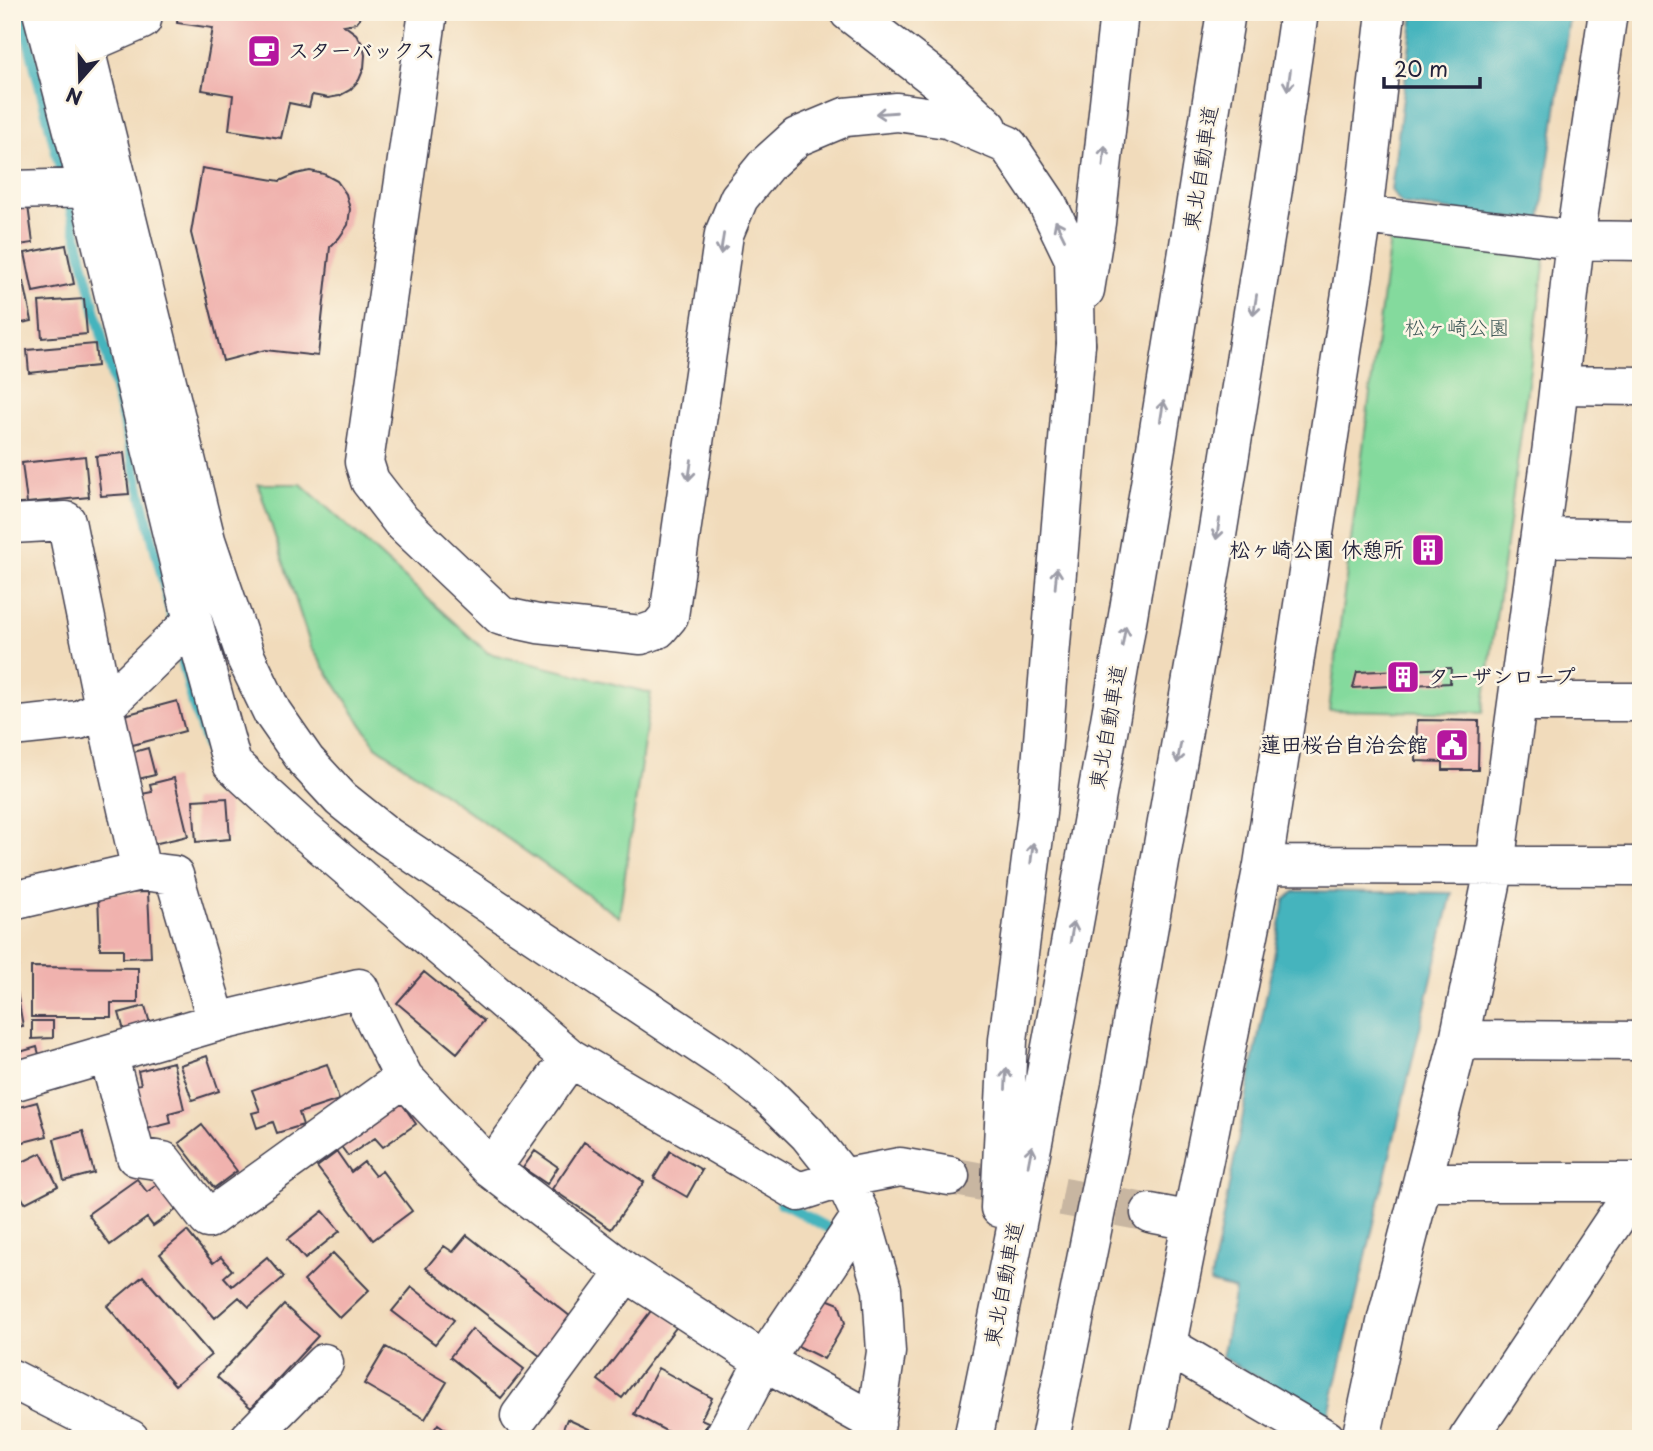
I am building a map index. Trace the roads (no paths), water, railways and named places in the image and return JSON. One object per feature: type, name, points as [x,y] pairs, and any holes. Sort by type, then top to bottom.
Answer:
[{"type":"main road","points":[[42,12],[88,188],[193,621],[232,764],[305,831],[570,1058],[799,1192],[842,1178],[900,1167],[950,1176]]},
{"type":"main road","points":[[12,1082],[217,1023],[359,988],[404,1079],[491,1169],[626,1272],[874,1431],[886,1352],[882,1289],[861,1216],[842,1178],[808,1134],[767,1094],[729,1064],[387,836],[341,799],[306,761],[272,712],[246,658],[206,540],[80,28],[142,20],[143,12]]},
{"type":"main road","points":[[428,12],[365,462],[370,481],[401,521],[501,616],[538,624],[641,635],[658,629],[669,616],[724,234],[739,198],[765,165],[797,137],[845,117],[897,112],[947,119],[1008,145]]},
{"type":"main road","points":[[849,12],[941,83],[1008,145],[1047,203],[1074,259],[1076,344]]},
{"type":"main road","points":[[993,1343],[1008,1040],[1037,813],[1076,344],[1096,223],[1119,12]]},
{"type":"main road","name":"東北自動車道","points":[[973,1439],[1051,1047],[1137,565],[1226,12]]},
{"type":"main road","points":[[1049,1439],[1126,1058],[1219,522],[1299,12]]},
{"type":"main road","points":[[1148,1439],[1264,865],[1363,215],[1386,12]]},
{"type":"main road","points":[[1362,1439],[1387,1318],[1460,1040],[1495,865],[1519,702],[1575,240],[1608,12]]},
{"type":"main road","points":[[12,191],[88,188]]},
{"type":"main road","points":[[1363,215],[1575,240],[1641,241]]},
{"type":"main road","points":[[1559,385],[1641,386]]},
{"type":"main road","points":[[12,524],[66,521],[141,871]]},
{"type":"main road","points":[[1540,537],[1641,539]]},
{"type":"main road","points":[[12,727],[79,720],[104,707],[193,621]]},
{"type":"main road","points":[[1519,702],[1641,702]]},
{"type":"main road","points":[[1264,865],[1641,866]]},
{"type":"main road","points":[[12,901],[141,871],[174,875],[217,1023]]},
{"type":"main road","points":[[1460,1040],[1641,1041]]},
{"type":"main road","points":[[108,1054],[135,1157],[163,1161],[208,1219],[404,1079]]},
{"type":"main road","points":[[491,1169],[570,1058]]},
{"type":"main road","points":[[1424,1182],[1640,1182]]},
{"type":"main road","points":[[1468,1439],[1640,1182]]},
{"type":"main road","points":[[1150,1213],[1192,1221]]},
{"type":"main road","points":[[723,1439],[764,1361],[861,1216]]},
{"type":"main road","points":[[520,1416],[626,1272]]},
{"type":"main road","points":[[1168,1346],[1326,1439]]},
{"type":"main road","points":[[249,1439],[324,1363]]},
{"type":"main road","points":[[12,1379],[130,1439]]},
{"type":"water","points":[[1414,12],[1570,12],[1540,222],[1402,204],[1391,190]]},
{"type":"water","points":[[1295,891],[1452,893],[1328,1418],[1222,1357],[1235,1290],[1210,1283],[1285,900]]},
{"type":"waterway","points":[[21,12],[63,181]]},
{"type":"waterway","points":[[67,196],[174,626]]},
{"type":"waterway","points":[[179,647],[194,708],[210,754]]},
{"type":"waterway","points":[[781,1203],[830,1229]]},
{"type":"tunnel","points":[[950,1176],[1150,1213]]},
{"type":"place","name":"スターバックス","points":[[264,51]]},
{"type":"place","name":"松ヶ崎公園 休憩所","points":[[1428,550]]},
{"type":"place","name":"ターザンロープ","points":[[1403,677]]},
{"type":"place","name":"蓮田桜台自治会館","points":[[1452,745]]},
{"type":"park label","name":"松ヶ崎公園","points":[[1457,328]]}]
